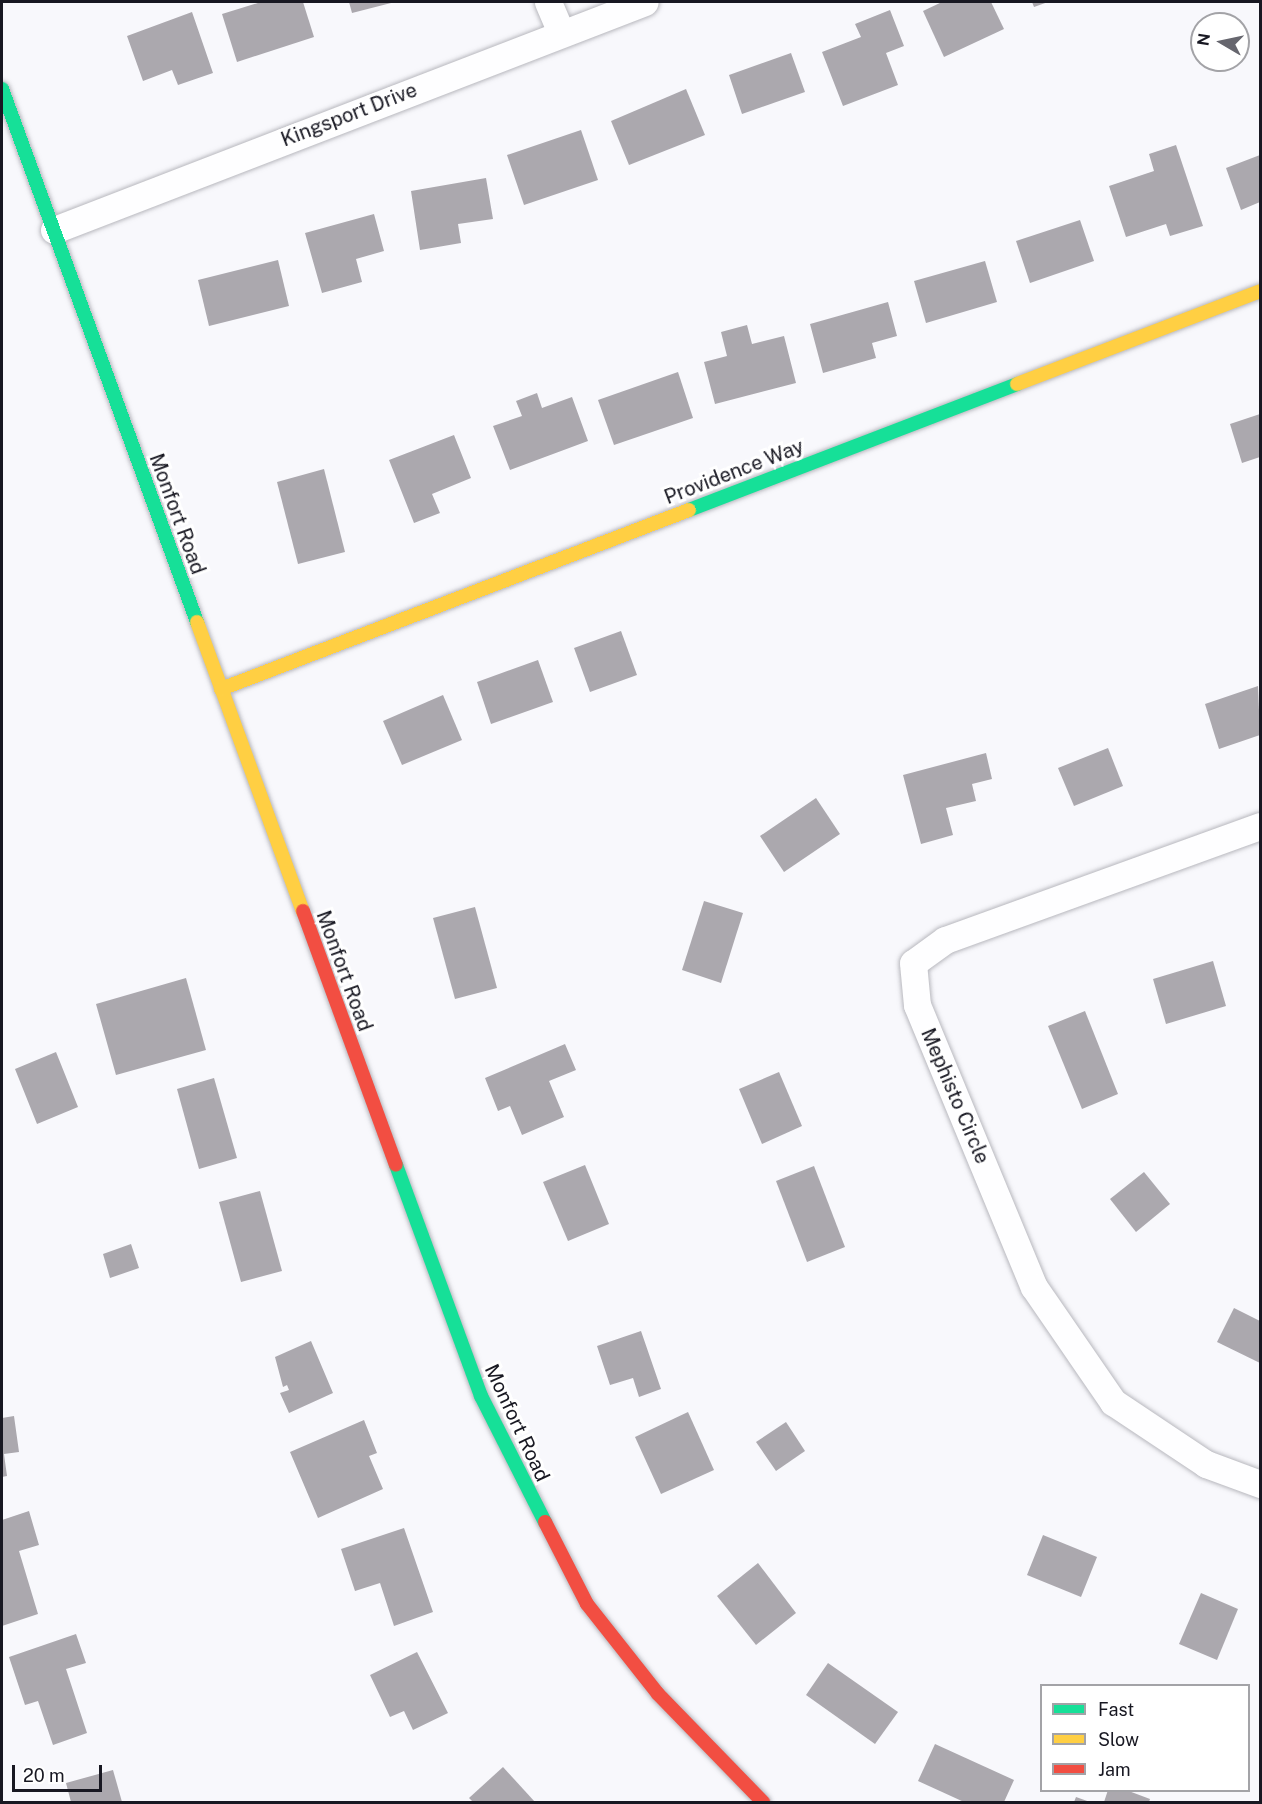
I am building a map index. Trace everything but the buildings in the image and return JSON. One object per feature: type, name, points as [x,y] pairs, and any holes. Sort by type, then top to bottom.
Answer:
[{"type":"street","points":[[548,2],[561,33]]},
{"type":"street","name":"Kingsport Drive","points":[[54,230],[645,2]]},
{"type":"street","name":"Monfort Road","points":[[2,89],[486,1406],[587,1604],[658,1694],[762,1803]]},
{"type":"street","name":"Providence Way","points":[[221,688],[1260,291]]},
{"type":"street","name":"Mephisto Circle","points":[[1260,826],[945,940],[913,963],[918,1005],[1034,1287],[1113,1402],[1206,1464],[1260,1484]]},
{"type":"traffic: fast","points":[[2,89],[197,622]]},
{"type":"traffic: fast","points":[[689,510],[1017,384]]},
{"type":"traffic: fast","points":[[396,1165],[481,1396],[545,1522]]},
{"type":"traffic: slow","points":[[1017,384],[1260,291]]},
{"type":"traffic: slow","points":[[221,689],[689,510]]},
{"type":"traffic: slow","points":[[197,622],[303,911]]},
{"type":"traffic: jam","points":[[303,911],[396,1165]]},
{"type":"traffic: jam","points":[[545,1522],[587,1604],[658,1694],[763,1802]]}]
